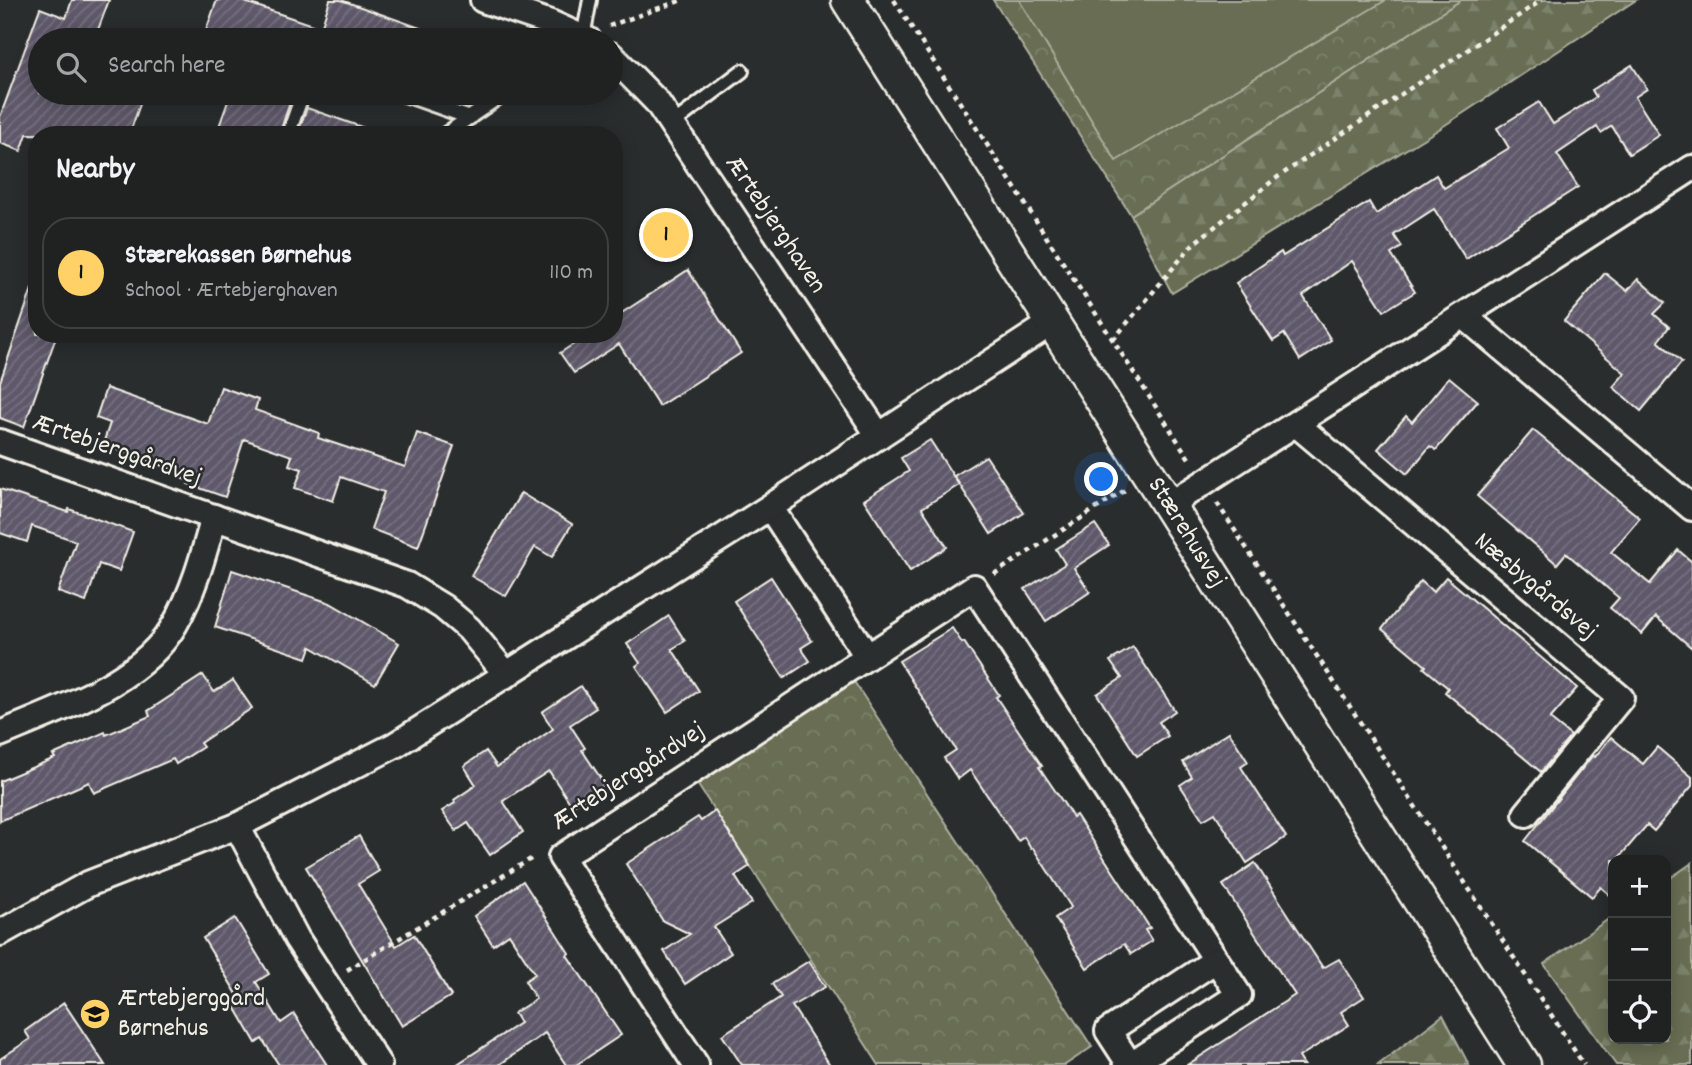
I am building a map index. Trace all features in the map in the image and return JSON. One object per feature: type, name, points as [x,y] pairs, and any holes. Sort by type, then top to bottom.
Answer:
[{"type":"street","points":[[483,0],[560,28]]},
{"type":"street","name":"Stærehusvej","points":[[849,0],[1524,1065]]},
{"type":"street","name":"Ærtebjerghaven","points":[[623,67],[657,102],[879,436]]},
{"type":"street","points":[[1169,505],[1692,167]]},
{"type":"street","points":[[1464,316],[1692,508]]},
{"type":"street","points":[[0,933],[88,884],[237,826],[395,745],[770,507],[1053,322]]},
{"type":"street","name":"Næsbygårdsvej","points":[[1296,424],[1621,698],[1526,814]]},
{"type":"street","name":"Ærtebjerggårdvej","points":[[0,442],[407,585],[443,607],[469,629],[507,675]]},
{"type":"street","points":[[770,507],[867,656]]},
{"type":"street","name":"Ærtebjerggårdvej","points":[[0,734],[109,687],[145,659],[174,626],[191,591],[214,517]]},
{"type":"street","points":[[974,587],[1239,995],[1130,1065],[1108,1031],[1216,960]]},
{"type":"street","name":"Ærtebjerggårdvej","points":[[696,1065],[561,857],[974,587]]},
{"type":"street","points":[[237,826],[297,939],[379,1065]]},
{"type":"lane","points":[[585,28],[590,0]]},
{"type":"lane","points":[[672,124],[742,71]]},
{"type":"lane","points":[[291,126],[299,105]]},
{"type":"lane","points":[[434,105],[470,118]]},
{"type":"lane","points":[[458,126],[488,105]]},
{"type":"path","points":[[611,28],[682,0]]},
{"type":"path","points":[[894,0],[1204,483],[1584,1065]]},
{"type":"path","points":[[1113,341],[1193,244],[1275,179],[1542,0]]},
{"type":"path","points":[[974,587],[1150,475]]},
{"type":"path","points":[[325,983],[534,857],[561,857]]},
{"type":"green space","points":[[993,0],[1461,0],[1131,215]]},
{"type":"green space","points":[[1019,0],[1386,0],[1116,161]]},
{"type":"green space","points":[[1461,0],[1636,0],[1436,131],[1172,293],[1131,215]]},
{"type":"green space","points":[[853,680],[1092,1047],[1065,1065],[879,1065],[696,782]]},
{"type":"green space","points":[[1692,863],[1692,1065],[1616,1065],[1544,964],[1608,919],[1608,1044],[1671,1044],[1671,878]]},
{"type":"green space","points":[[1443,1015],[1469,1065],[1378,1065]]},
{"type":"building","points":[[72,0],[109,0],[99,28],[33,28],[40,8],[66,18]]},
{"type":"building","points":[[217,0],[239,0],[321,28],[207,28]]},
{"type":"building","points":[[330,0],[341,0],[420,28],[321,28]]},
{"type":"building","points":[[28,41],[28,105],[140,105],[132,126],[28,126],[28,134],[21,151],[0,143],[0,117]]},
{"type":"building","points":[[1632,65],[1647,89],[1635,97],[1659,135],[1629,154],[1612,126],[1601,133],[1597,127],[1557,154],[1578,187],[1466,259],[1434,209],[1394,235],[1402,247],[1391,254],[1415,292],[1384,311],[1352,261],[1303,296],[1331,340],[1300,360],[1284,334],[1273,341],[1236,283],[1281,252],[1283,256],[1369,202],[1376,214],[1436,175],[1444,188],[1509,148],[1497,128],[1539,102],[1553,124],[1596,97],[1592,90]]},
{"type":"building","points":[[227,105],[289,105],[282,126],[219,126]]},
{"type":"building","points":[[307,108],[359,126],[300,126]]},
{"type":"building","points":[[688,270],[741,353],[659,406],[619,344],[574,373],[560,353],[575,343],[623,343],[623,312]]},
{"type":"building","points":[[1605,273],[1627,291],[1638,279],[1665,303],[1654,314],[1669,327],[1658,341],[1682,362],[1641,411],[1613,387],[1625,373],[1564,321]]},
{"type":"building","points":[[28,301],[28,343],[54,343],[24,427],[0,418],[0,382]]},
{"type":"building","points":[[1449,377],[1478,401],[1436,450],[1430,446],[1407,474],[1378,449],[1406,416],[1412,422]]},
{"type":"building","points":[[221,387],[258,400],[255,410],[319,433],[318,438],[405,467],[417,433],[454,446],[418,547],[371,529],[384,492],[341,477],[333,501],[295,488],[302,469],[289,465],[292,456],[244,439],[225,497],[188,484],[189,481],[178,477],[180,472],[103,444],[110,423],[96,418],[106,388],[208,424]]},
{"type":"building","points":[[1533,430],[1640,518],[1611,552],[1650,584],[1678,550],[1692,562],[1692,648],[1656,617],[1642,634],[1610,608],[1619,598],[1566,553],[1557,564],[1477,496]]},
{"type":"building","points":[[930,440],[959,485],[922,508],[947,547],[910,571],[864,500],[909,471],[901,458]]},
{"type":"building","points":[[986,456],[1024,513],[991,534],[954,476]]},
{"type":"building","points":[[0,489],[68,512],[69,509],[133,532],[119,571],[99,564],[86,602],[58,592],[76,541],[32,526],[27,542],[0,533]]},
{"type":"building","points":[[521,493],[572,524],[552,557],[535,547],[506,596],[471,576]]},
{"type":"building","points":[[1095,524],[1109,545],[1074,568],[1090,592],[1046,621],[1025,589],[1065,564],[1056,549]]},
{"type":"building","points":[[232,570],[330,603],[399,643],[375,684],[311,647],[307,658],[215,627]]},
{"type":"building","points":[[771,577],[812,641],[801,648],[810,661],[784,678],[734,601]]},
{"type":"building","points":[[1446,577],[1577,688],[1550,719],[1571,736],[1541,772],[1445,692],[1448,688],[1424,668],[1426,666],[1382,629],[1421,581],[1433,592]]},
{"type":"building","points":[[669,616],[685,641],[672,649],[699,691],[667,712],[636,666],[640,663],[627,644]]},
{"type":"building","points":[[952,628],[999,695],[996,697],[1042,766],[1039,767],[1073,817],[1076,815],[1150,928],[1145,930],[1152,941],[1131,954],[1124,944],[1087,968],[1055,918],[1071,907],[1033,848],[1031,849],[1024,837],[1018,841],[970,770],[958,779],[944,758],[956,750],[899,661]]},
{"type":"building","points":[[1133,647],[1175,711],[1159,722],[1168,736],[1137,756],[1097,694],[1122,678],[1110,661]]},
{"type":"building","points":[[203,675],[214,692],[233,680],[252,708],[200,743],[203,747],[176,764],[173,759],[94,793],[89,782],[0,821],[0,781],[55,758],[53,755],[105,732],[106,735],[150,716],[148,711]]},
{"type":"building","points":[[581,686],[596,708],[570,725],[585,748],[582,750],[605,785],[572,806],[549,771],[503,801],[523,832],[490,855],[468,823],[456,831],[442,811],[476,785],[464,766],[486,751],[497,767],[553,729],[542,712]]},
{"type":"building","points":[[1229,732],[1248,762],[1241,767],[1286,837],[1247,863],[1215,813],[1203,820],[1180,785],[1192,777],[1183,762]]},
{"type":"building","points":[[1611,737],[1643,764],[1657,747],[1692,777],[1692,786],[1654,831],[1647,825],[1621,855],[1608,855],[1608,893],[1601,887],[1592,897],[1525,841],[1593,755],[1595,757]]},
{"type":"building","points":[[715,811],[750,866],[735,876],[752,903],[714,927],[731,953],[685,984],[664,951],[690,934],[663,921],[626,864],[698,817],[701,821]]},
{"type":"building","points":[[359,836],[379,871],[358,884],[396,946],[414,935],[451,996],[402,1026],[306,867]]},
{"type":"building","points":[[1255,863],[1323,968],[1339,959],[1364,997],[1341,1012],[1349,1025],[1299,1057],[1304,1065],[1187,1065],[1295,995],[1223,885]]},
{"type":"building","points":[[523,881],[569,953],[567,955],[621,1035],[576,1065],[566,1065],[545,1033],[499,1065],[456,1065],[520,1023],[514,1013],[536,999],[525,981],[535,974],[509,934],[493,945],[474,916]]},
{"type":"building","points":[[235,918],[269,974],[256,982],[281,1023],[294,1014],[327,1065],[279,1065],[262,1039],[256,1043],[231,1000],[238,996],[203,938]]},
{"type":"building","points":[[809,961],[825,987],[792,1006],[830,1065],[742,1065],[722,1035],[781,997],[772,984]]},
{"type":"building","points":[[64,1003],[105,1065],[0,1065],[0,1059],[30,1039],[25,1031]]},
{"type":"place","name":"Stærekassen Børnehus","points":[[666,235]]},
{"type":"place","name":"Ærtebjerggård Børnehus","points":[[95,1014]]}]
